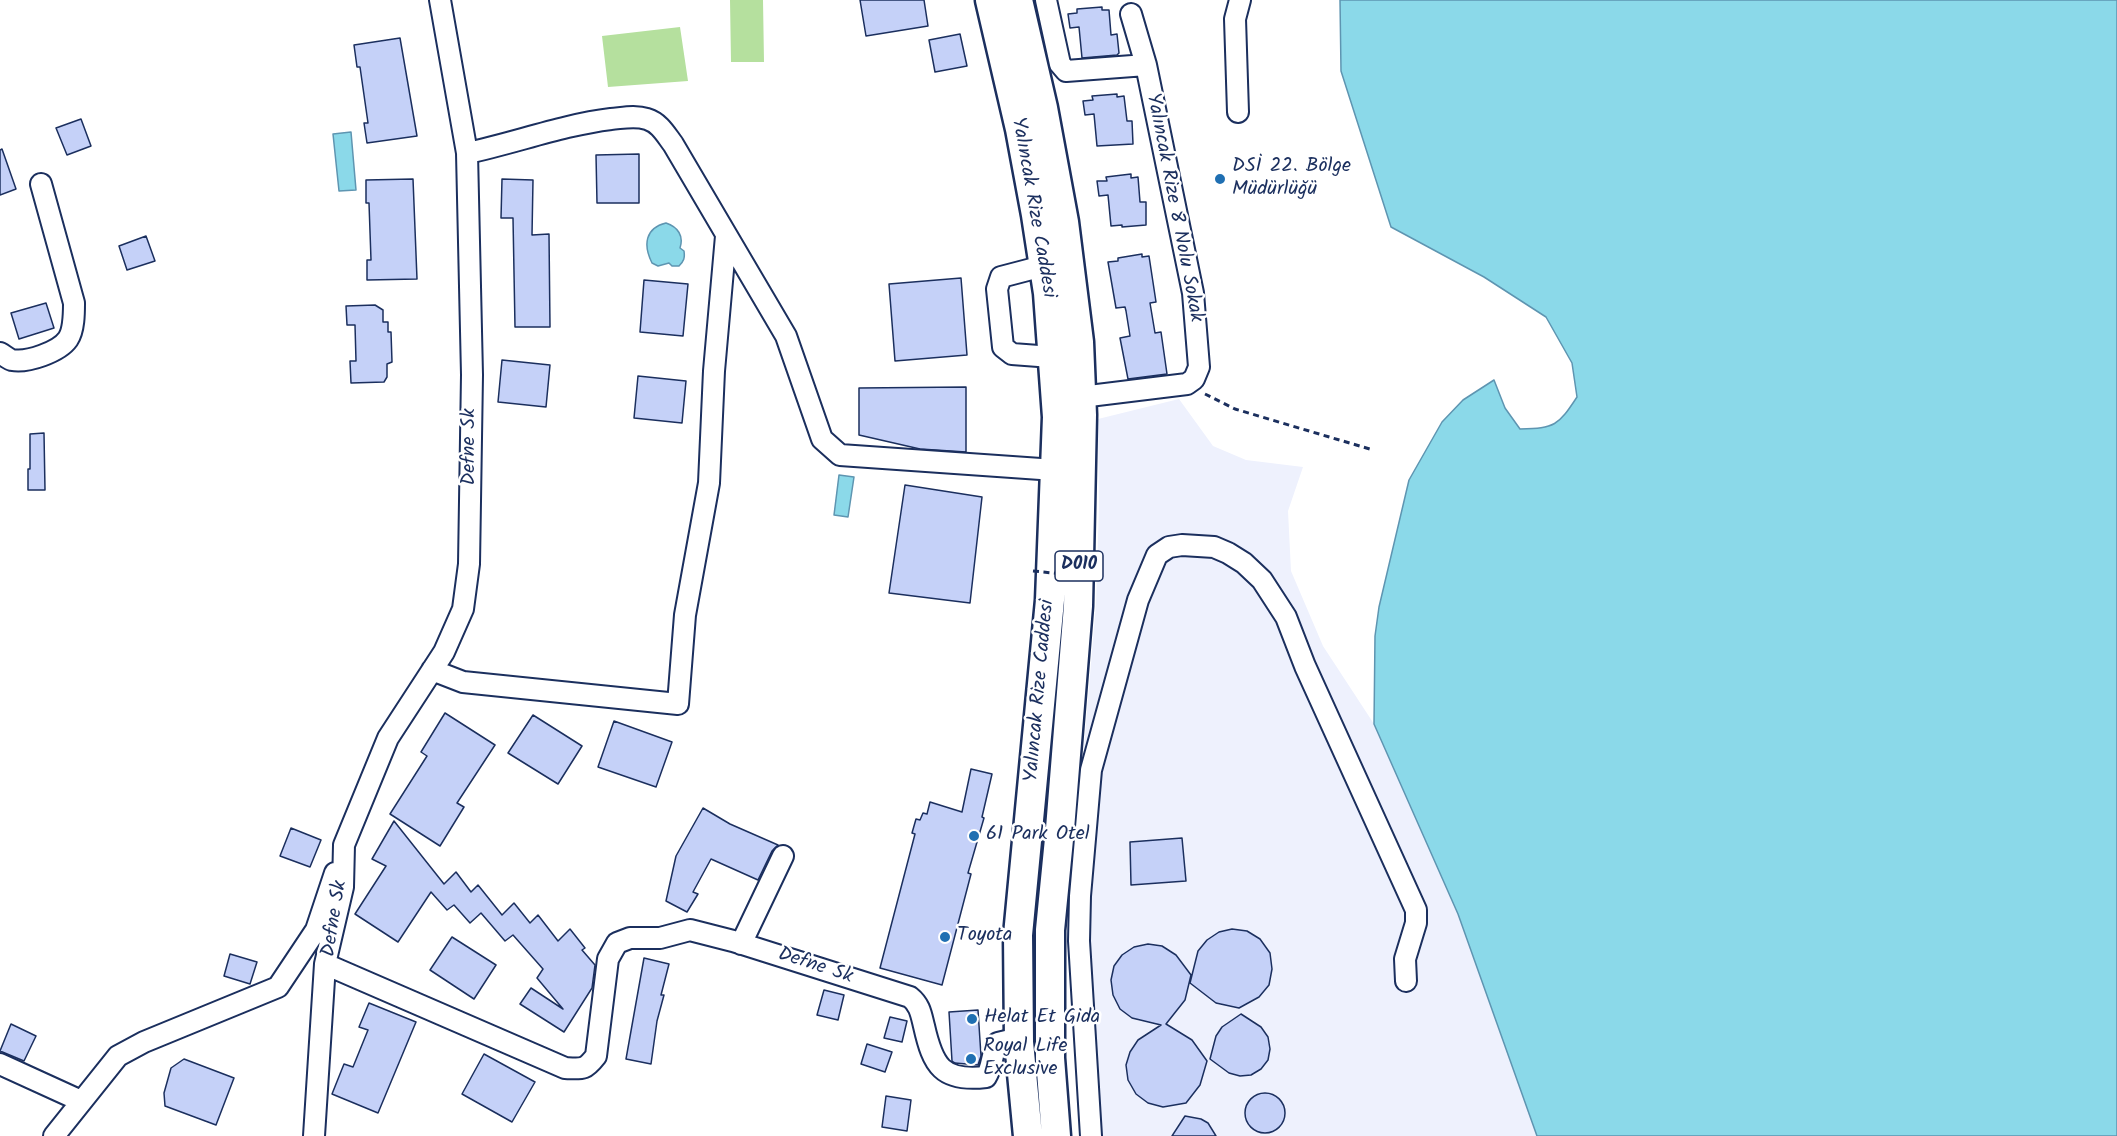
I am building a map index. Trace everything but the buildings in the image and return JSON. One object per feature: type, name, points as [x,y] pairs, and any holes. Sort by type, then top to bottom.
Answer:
[{"type":"highway","name":"Yalıncak Rize Caddesi","points":[[990,0],[1020,129],[1043,266],[1057,417],[1050,600],[1018,935],[1019,1038],[1028,1136]]},
{"type":"highway","name":"Yalıncak Rize Caddesi","points":[[1018,0],[1043,108],[1064,222],[1079,342],[1081,397],[1078,606],[1050,930],[1050,1058],[1056,1136]]},
{"type":"street","name":"Defne Sk","points":[[440,0],[467,153],[472,375],[469,564],[463,609],[444,652],[388,738],[344,845],[343,887],[325,964],[565,1068],[587,1068],[596,1056],[608,959],[617,943],[630,938],[660,938],[690,930],[910,997],[919,1004],[929,1051],[938,1067],[954,1077],[972,1079],[986,1077],[991,1069],[992,1053],[998,1043],[1019,1038]]},
{"type":"street","name":"Yalıncak Rize 8 Nolu Sokak","points":[[1046,0],[1060,64],[1066,71],[1146,65]]},
{"type":"street","points":[[1238,112],[1235,19],[1240,0]]},
{"type":"street","name":"Yalıncak Rize 8 Nolu Sokak","points":[[1081,397],[1187,384],[1194,379],[1199,367],[1193,292],[1146,65],[1131,14]]},
{"type":"street","points":[[467,153],[581,123],[634,117],[648,119],[658,125],[673,144],[786,336],[822,439],[840,455],[1054,470]]},
{"type":"street","points":[[0,353],[12,360],[29,360],[52,352],[68,339],[74,317],[74,303],[41,184]]},
{"type":"street","points":[[432,670],[463,682],[678,704],[685,615],[709,483],[714,371],[726,236]]},
{"type":"street","points":[[1043,266],[1001,277],[997,289],[1003,347],[1012,354],[1052,357]]},
{"type":"street","points":[[1091,1136],[1079,941],[1080,896],[1091,770],[1138,600],[1157,555],[1169,547],[1200,545],[1228,553],[1244,563],[1262,580],[1286,616],[1305,666],[1416,910],[1416,923],[1405,959],[1406,981]]},
{"type":"street","points":[[54,1136],[118,1056],[144,1042],[278,987],[316,930],[344,845]]},
{"type":"street","points":[[741,944],[783,856]]},
{"type":"street","points":[[314,1136],[325,964]]},
{"type":"street","points":[[0,1064],[81,1101]]},
{"type":"path","points":[[1259,417],[1373,450]]},
{"type":"path","points":[[1034,570],[1093,577]]},
{"type":"shaded area","points":[[1179,399],[1213,446],[1246,460],[1303,467],[1288,511],[1291,571],[1323,646],[1374,724],[1458,914],[1537,1136],[1083,1136],[1080,1119],[1073,957],[1082,771],[1096,604],[1099,506],[1098,419]]},
{"type":"green space","points":[[730,0],[763,0],[764,62],[731,62]]},
{"type":"green space","points":[[680,27],[688,81],[608,87],[602,36]]},
{"type":"water","points":[[1340,0],[2117,0],[2117,1136],[1537,1136],[1458,914],[1374,724],[1375,636],[1379,607],[1409,480],[1442,422],[1463,400],[1494,380],[1505,408],[1520,429],[1541,428],[1554,424],[1560,420],[1577,397],[1572,363],[1546,317],[1484,277],[1391,227],[1341,71]]},
{"type":"water","points":[[351,132],[356,190],[339,191],[333,134]]},
{"type":"water","points":[[666,223],[674,227],[680,236],[680,248],[684,251],[684,256],[679,266],[672,266],[669,263],[658,266],[652,263],[647,250],[650,233],[659,225]]},
{"type":"water","points":[[839,475],[854,477],[848,517],[834,515]]},
{"type":"place","name":"DSİ 22. Bölge Müdürlüğü","points":[[1220,179]]},
{"type":"place","name":"61 Park Otel","points":[[974,836]]},
{"type":"place","name":"Toyota","points":[[945,937]]},
{"type":"place","name":"Helat Et Gida","points":[[972,1019]]},
{"type":"place","name":"Royal Life Exclusive","points":[[971,1059]]}]
